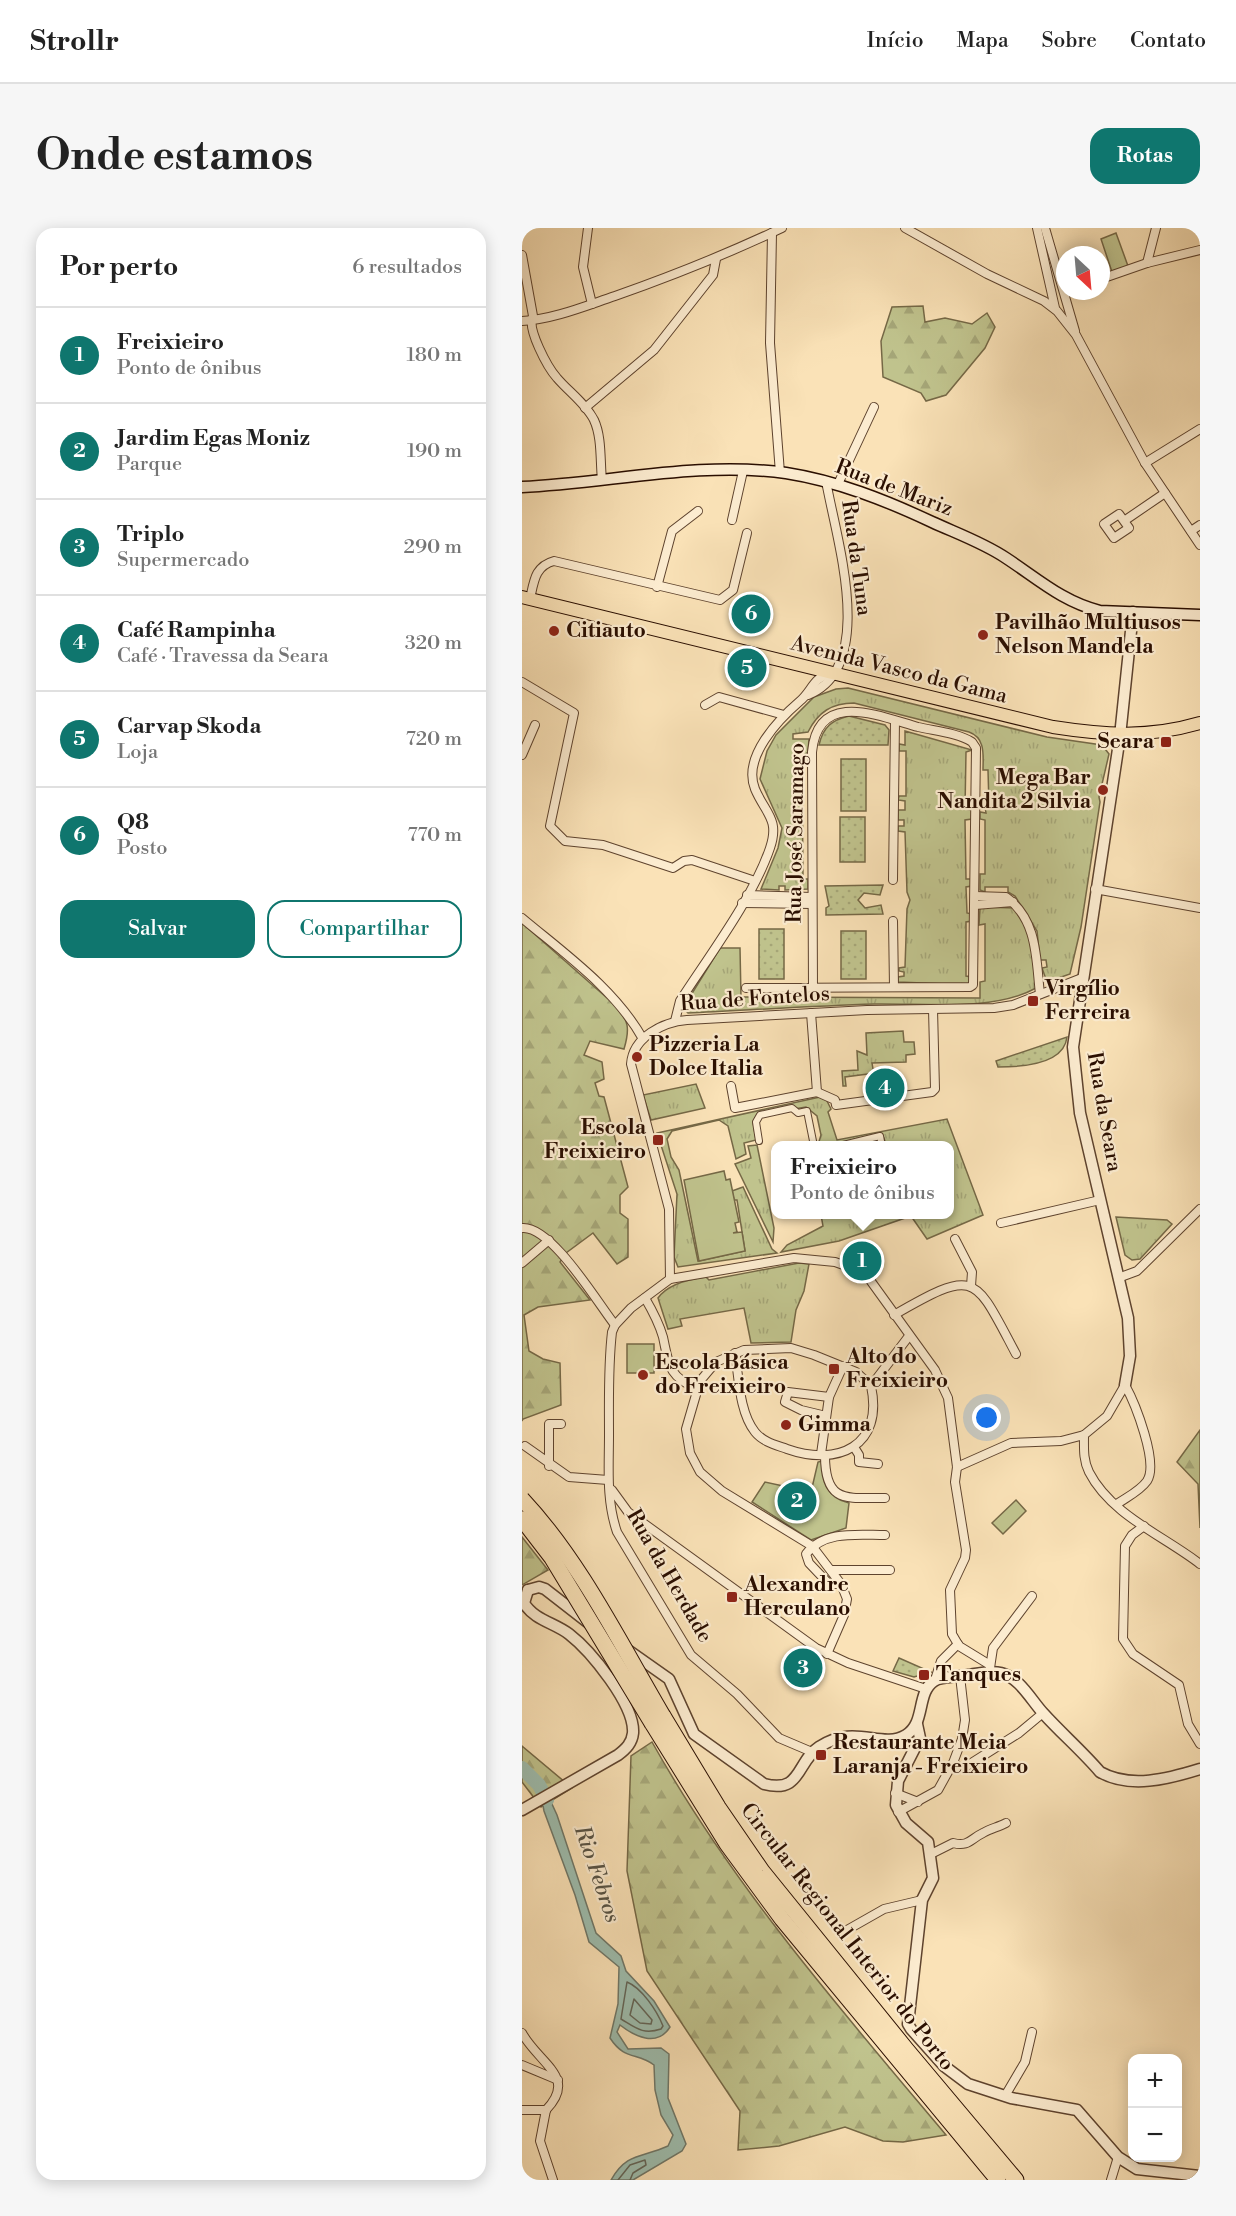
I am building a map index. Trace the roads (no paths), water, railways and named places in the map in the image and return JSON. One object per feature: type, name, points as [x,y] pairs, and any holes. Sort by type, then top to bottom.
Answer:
[{"type":"highway","name":"Circular Regional Interior do Porto","points":[[522,1499],[553,1537],[590,1593],[727,1844],[775,1909],[998,2180]]},
{"type":"highway","name":"Circular Regional Interior do Porto","points":[[522,1519],[552,1558],[762,1871],[1016,2180]]},
{"type":"main road","name":"Avenida Vasco da Gama","points":[[526,598],[1053,727],[1120,736],[1162,732],[1200,723]]},
{"type":"street","points":[[588,228],[583,267],[592,304]]},
{"type":"street","points":[[526,321],[592,304],[716,259],[782,228]]},
{"type":"street","points":[[905,228],[987,274],[1048,300],[1056,297]]},
{"type":"street","points":[[1037,228],[1048,300],[1076,335],[1145,464],[1200,545]]},
{"type":"street","points":[[1045,228],[1056,258]]},
{"type":"street","points":[[1147,263],[1156,228]]},
{"type":"street","points":[[772,233],[770,344],[780,473]]},
{"type":"street","points":[[1110,276],[1147,263],[1200,250]]},
{"type":"street","points":[[522,255],[533,316],[526,321]]},
{"type":"street","points":[[585,408],[654,350],[713,275],[716,259]]},
{"type":"street","points":[[1070,300],[1076,335]]},
{"type":"street","points":[[526,321],[555,376],[585,408],[596,428],[602,480]]},
{"type":"street","points":[[838,484],[874,407]]},
{"type":"street","points":[[1145,464],[1200,429]]},
{"type":"street","name":"Rua de Mariz","points":[[522,488],[711,470],[780,473],[826,481],[931,521],[1004,556],[1051,591],[1088,608],[1200,615]]},
{"type":"street","points":[[732,520],[743,471]]},
{"type":"street","name":"Rua da Tuna","points":[[826,481],[849,617],[841,663],[833,674]]},
{"type":"street","points":[[1124,521],[1165,493]]},
{"type":"street","points":[[657,587],[672,531],[698,512]]},
{"type":"street","points":[[1191,531],[1200,525]]},
{"type":"street","points":[[526,598],[541,567],[554,561],[715,600],[726,598],[733,590],[747,533]]},
{"type":"street","name":"Rua da Seara","points":[[957,1467],[1011,1443],[1061,1441],[1084,1435],[1107,1416],[1125,1385],[1130,1356],[1128,1318],[1100,1200],[1074,1072],[1073,1047],[1095,889],[1120,736],[1133,612]]},
{"type":"street","points":[[675,1021],[680,1001],[747,895],[771,846],[774,825],[755,790],[753,773],[762,744],[784,715],[807,695],[824,687],[833,674]]},
{"type":"street","points":[[522,682],[574,712],[550,826],[565,841],[603,844],[674,868],[684,861],[692,860],[755,881]]},
{"type":"street","points":[[705,705],[719,697],[784,715]]},
{"type":"street","name":"Rua José Saramago","points":[[813,988],[814,737],[830,717],[844,711],[859,712],[968,740],[974,745],[973,985],[970,987],[894,987]]},
{"type":"street","points":[[893,880],[895,721]]},
{"type":"street","points":[[522,755],[535,724]]},
{"type":"street","points":[[1095,889],[1200,908]]},
{"type":"street","points":[[747,895],[812,900]]},
{"type":"street","points":[[742,903],[812,900]]},
{"type":"street","points":[[975,900],[1013,902],[1034,936],[1040,994]]},
{"type":"street","points":[[522,918],[597,981],[630,1016],[643,1038],[634,1047],[631,1064],[669,1209],[670,1279]]},
{"type":"street","points":[[746,988],[894,987],[893,921]]},
{"type":"street","name":"Rua de Fontelos","points":[[643,1038],[675,1021],[811,1013],[994,1008],[1082,978]]},
{"type":"street","points":[[731,1086],[735,1108],[817,1092],[835,1100],[836,1105],[932,1092],[935,1089],[933,1009]]},
{"type":"street","points":[[811,1013],[817,1092]]},
{"type":"street","points":[[759,1141],[756,1122],[759,1115],[792,1108],[798,1113],[807,1111],[813,1141]]},
{"type":"street","points":[[860,1141],[880,1136],[881,1141]]},
{"type":"street","points":[[1001,1223],[1100,1200]]},
{"type":"street","points":[[1118,1278],[1137,1271],[1200,1209]]},
{"type":"street","points":[[522,1228],[530,1228],[549,1240],[615,1325],[670,1279],[794,1258],[827,1261],[860,1271],[870,1280],[935,1370],[948,1398],[957,1467],[955,1482],[966,1550],[965,1558],[950,1590],[952,1634],[958,1644],[991,1668],[1010,1677],[1100,1772],[1114,1779],[1149,1780],[1200,1769]]},
{"type":"street","points":[[956,1239],[972,1272],[971,1286]]},
{"type":"street","points":[[522,1263],[549,1240]]},
{"type":"street","points":[[894,1315],[939,1289],[962,1284],[971,1286],[986,1297],[1016,1354]]},
{"type":"street","points":[[645,1298],[658,1323],[671,1371],[683,1383],[697,1389]]},
{"type":"street","name":"Rua da Herdade","points":[[615,1325],[609,1383],[608,1480],[611,1513],[617,1532],[691,1655],[737,1694],[778,1738],[812,1752]]},
{"type":"street","points":[[735,1353],[744,1407],[756,1434],[768,1442],[802,1454],[844,1453],[865,1437],[872,1423],[871,1386],[909,1336]]},
{"type":"street","points":[[827,1654],[844,1615],[847,1599],[841,1584],[812,1546],[722,1491],[700,1472],[690,1453],[686,1429],[700,1381],[716,1362],[735,1353],[765,1348],[790,1348],[843,1365],[856,1372],[871,1386]]},
{"type":"street","points":[[843,1365],[829,1397],[826,1416],[823,1454],[827,1482],[836,1494],[843,1498],[885,1498]]},
{"type":"street","points":[[1116,1504],[1146,1481],[1151,1462],[1137,1410],[1125,1385]]},
{"type":"street","points":[[826,1416],[801,1410],[785,1402],[789,1392],[829,1397]]},
{"type":"street","points":[[549,1466],[549,1424],[561,1424]]},
{"type":"street","points":[[1084,1435],[1084,1452],[1089,1472],[1116,1504],[1200,1564]]},
{"type":"street","points":[[525,1446],[549,1466],[569,1477],[608,1480],[615,1497],[628,1512],[827,1654],[926,1689]]},
{"type":"street","points":[[854,1447],[859,1455],[859,1462],[878,1464]]},
{"type":"street","points":[[1144,1526],[1132,1535],[1125,1546],[1124,1639],[1133,1654],[1179,1685],[1188,1725],[1200,1744]]},
{"type":"street","points":[[841,1584],[829,1584],[809,1563],[806,1554],[812,1546],[842,1535],[885,1535]]},
{"type":"street","points":[[831,1570],[890,1570]]},
{"type":"street","points":[[522,1810],[618,1755],[629,1745],[633,1728],[629,1714],[600,1665],[570,1635],[527,1608],[524,1598],[525,1586],[545,1589],[574,1613],[665,1675],[694,1734],[764,1784],[783,1786],[790,1782],[802,1770],[812,1752],[845,1736],[864,1736],[889,1741],[914,1750]]},
{"type":"street","points":[[991,1668],[993,1648],[1032,1596]]},
{"type":"street","points":[[958,1644],[941,1661],[935,1680],[926,1689],[917,1724],[920,1738],[898,1781],[895,1793],[898,1812],[906,1823],[928,1842],[933,1878],[922,1900],[908,2024],[954,2075],[976,2087],[1005,2096],[1077,2110],[1118,2157],[1130,2166],[1144,2171],[1200,2176]]},
{"type":"street","points":[[935,1680],[991,1668]]},
{"type":"street","points":[[898,1812],[938,1790],[952,1763],[962,1739],[965,1720],[960,1676]]},
{"type":"street","points":[[952,1763],[962,1769],[1018,1734],[1043,1713]]},
{"type":"street","points":[[889,1741],[904,1737],[917,1724]]},
{"type":"street","points":[[895,1793],[918,1802]]},
{"type":"street","points":[[931,1854],[953,1843],[963,1846],[973,1842],[979,1835],[1006,1823]]},
{"type":"street","points":[[848,1930],[884,1909],[922,1900]]},
{"type":"street","points":[[1005,2096],[1025,2062],[1032,2032]]},
{"type":"street","points":[[522,2033],[532,2051],[559,2081],[560,2090],[557,2098],[546,2110],[540,2141],[553,2180]]},
{"type":"street","points":[[522,2066],[559,2081]]},
{"type":"street","points":[[522,2110],[546,2110]]},
{"type":"street","points":[[1112,2180],[1118,2157]]},
{"type":"water","points":[[539,1785],[557,1815],[596,1933],[621,1956],[626,1971],[654,2001],[670,2027],[659,2037],[652,2038],[639,2036],[620,2025],[617,2032],[628,2049],[661,2048],[669,2054],[668,2098],[686,2144],[682,2151],[633,2180],[611,2180],[629,2160],[668,2146],[673,2135],[661,2115],[655,2090],[654,2065],[621,2050],[610,2038],[618,2004],[619,1967],[589,1942],[575,1895],[544,1811]]},
{"type":"waterway","name":"Rio Febros","points":[[522,1768],[539,1785],[547,1800]]},
{"type":"place","name":"Q8","points":[[751,614]]},
{"type":"place","name":"Citiauto","points":[[554,631]]},
{"type":"place","name":"Pavilhão Multiusos Nelson Mandela","points":[[983,635]]},
{"type":"place","name":"Carvap Skoda","points":[[747,668]]},
{"type":"place","name":"Seara","points":[[1166,742]]},
{"type":"place","name":"Mega Bar Nandita 2 Silvia","points":[[1103,790]]},
{"type":"place","name":"Virgílio Ferreira","points":[[1033,1001]]},
{"type":"place","name":"Pizzeria La Dolce Italia","points":[[637,1057]]},
{"type":"place","name":"Café Rampinha","points":[[885,1088]]},
{"type":"place","name":"Escola Freixieiro","points":[[658,1140]]},
{"type":"place","name":"Freixieiro","points":[[862,1261]]},
{"type":"place","name":"Alto do Freixieiro","points":[[834,1369]]},
{"type":"place","name":"Escola Básica do Freixieiro","points":[[643,1375]]},
{"type":"place","name":"Gimma","points":[[786,1425]]},
{"type":"place","name":"Jardim Egas Moniz","points":[[797,1501]]},
{"type":"place","name":"Alexandre Herculano","points":[[732,1597]]},
{"type":"place","name":"Triplo","points":[[803,1668]]},
{"type":"place","name":"Tanques","points":[[924,1675]]},
{"type":"place","name":"Restaurante Meia Laranja - Freixieiro","points":[[821,1755]]}]
